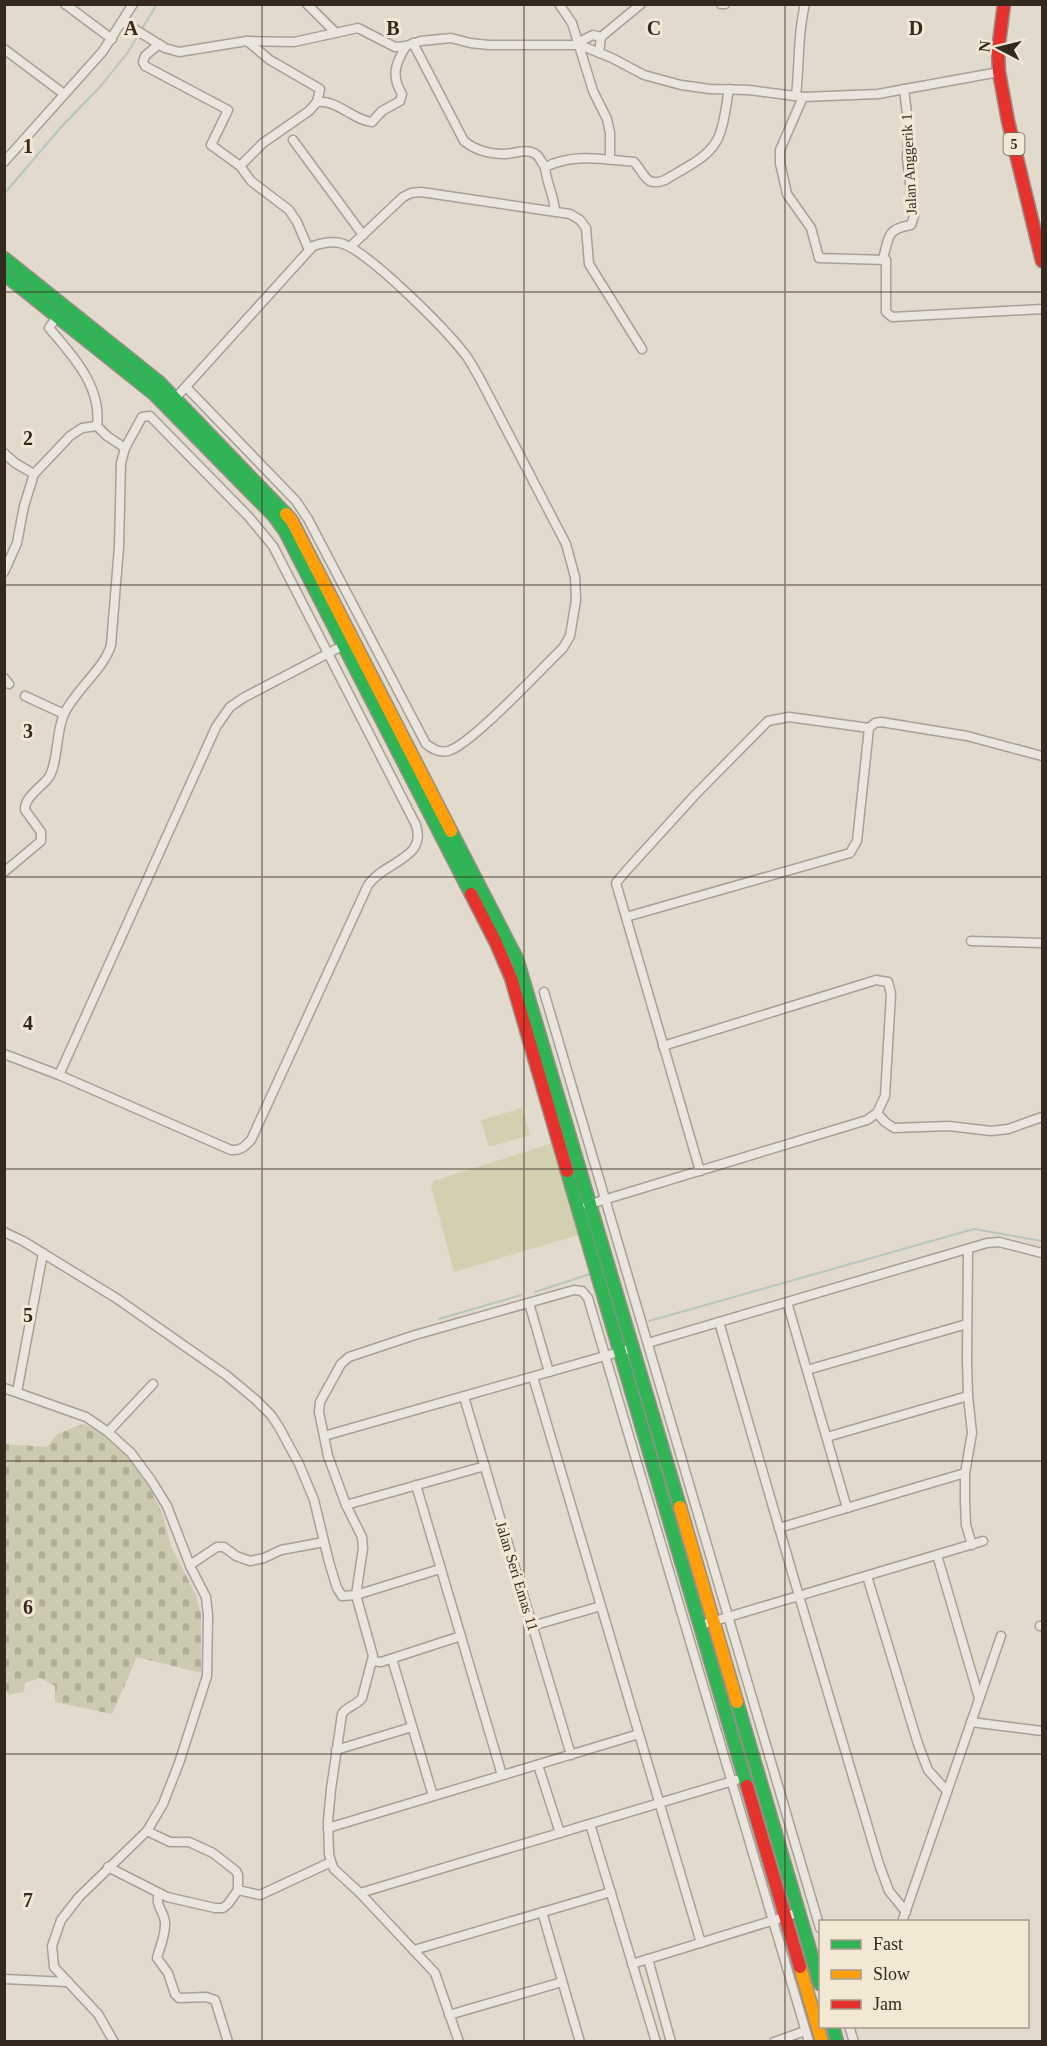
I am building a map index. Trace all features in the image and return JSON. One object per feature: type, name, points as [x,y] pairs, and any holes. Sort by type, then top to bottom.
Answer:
[{"type":"street","points":[[65,4],[112,39]]},
{"type":"street","points":[[4,162],[126,23],[133,4]]},
{"type":"street","points":[[307,4],[334,32]]},
{"type":"street","points":[[559,4],[572,23],[582,60],[607,119],[611,140],[610,159]]},
{"type":"street","points":[[599,53],[601,37],[641,4]]},
{"type":"street","points":[[806,4],[799,36],[800,96],[780,150],[780,163],[787,194],[812,228],[818,257],[821,259],[886,260],[886,312],[892,317],[1042,309]]},
{"type":"street","name":"5","points":[[1004,4],[998,51],[999,72],[1008,121],[1042,261]]},
{"type":"street","name":"5","points":[[1001,26],[1009,4]]},
{"type":"street","points":[[126,23],[156,42],[179,52],[247,41],[294,42],[358,28],[390,46],[451,38],[489,45],[579,44],[655,79],[681,86],[800,96],[878,94],[999,72]]},
{"type":"street","points":[[579,44],[593,35],[601,37]]},
{"type":"street","points":[[240,166],[263,143],[309,111],[318,102],[320,89],[270,60],[247,41]]},
{"type":"street","points":[[156,42],[143,62],[146,66],[228,110],[211,145],[240,166],[251,181],[289,210],[309,250]]},
{"type":"street","points":[[318,102],[335,105],[364,122],[372,122],[382,111],[400,101],[402,94],[394,77],[400,56],[409,45]]},
{"type":"street","points":[[409,45],[464,141],[491,153],[507,154],[527,150],[537,155],[544,167],[554,196],[555,211]]},
{"type":"street","points":[[5,49],[64,94]]},
{"type":"street","points":[[544,167],[572,158],[610,159],[634,162],[644,178],[649,181],[665,180],[701,158],[717,141],[729,89]]},
{"type":"street","name":"Jalan Anggerik 1","points":[[883,259],[889,234],[894,229],[911,225],[914,216],[908,178],[909,131],[904,89]]},
{"type":"street","points":[[292,140],[363,235]]},
{"type":"street","points":[[350,247],[403,197],[411,193],[421,192],[570,214],[580,220],[586,228],[589,264],[642,349]]},
{"type":"street","points":[[171,403],[309,250],[321,243],[332,242],[350,247],[431,316],[465,355],[566,544],[575,578],[576,600],[570,636],[563,648],[472,736],[454,749],[445,752],[436,751],[426,744],[308,519],[296,501],[186,387]]},
{"type":"street","points":[[4,258],[159,382],[171,403],[292,521],[348,643],[504,960],[822,2042]]},
{"type":"street","points":[[4,274],[154,394],[171,403]]},
{"type":"street","points":[[58,315],[49,328],[77,363],[92,388],[98,413],[97,426],[125,448]]},
{"type":"street","points":[[4,872],[41,841],[41,832],[24,806],[50,775],[64,714],[82,686],[104,661],[111,645],[119,547],[121,463],[125,448],[142,417],[150,416],[264,534],[274,549],[416,825],[419,842],[415,849],[374,876],[368,885],[251,1140],[244,1148],[237,1151],[231,1150],[59,1075],[4,1054]]},
{"type":"street","points":[[4,572],[17,543],[24,506],[34,474],[70,436],[82,428],[97,426]]},
{"type":"street","points":[[4,453],[34,474]]},
{"type":"street","points":[[59,1075],[216,727],[230,707],[243,698],[348,643]]},
{"type":"street","points":[[348,643],[517,959],[819,1980]]},
{"type":"street","points":[[25,696],[64,714]]},
{"type":"street","points":[[700,1171],[616,883],[695,795],[768,721],[789,717],[869,728]]},
{"type":"street","points":[[626,917],[850,853],[857,842],[869,728],[875,723],[881,722],[967,736],[1042,756]]},
{"type":"street","points":[[971,941],[1042,943]]},
{"type":"street","points":[[578,1208],[867,1120],[877,1113],[885,1096],[891,994],[888,982],[876,980],[663,1046]]},
{"type":"street","points":[[544,992],[819,1925]]},
{"type":"street","points":[[877,1113],[894,1128],[949,1126],[991,1131],[1008,1129],[1042,1117]]},
{"type":"street","points":[[4,1232],[116,1298],[226,1375],[256,1400],[279,1427],[299,1464],[314,1500],[337,1588],[342,1596],[356,1595],[440,1569]]},
{"type":"street","points":[[648,1343],[987,1243],[999,1242],[1042,1253]]},
{"type":"street","points":[[968,1249],[968,1396],[972,1433],[965,1473],[966,1525],[972,1545]]},
{"type":"street","points":[[17,1392],[43,1253]]},
{"type":"street","points":[[459,2042],[435,1973],[360,1893],[334,1869],[329,1854],[331,1789],[342,1714],[345,1709],[358,1704],[362,1698],[373,1656],[356,1595],[363,1548],[362,1537],[346,1505],[328,1456],[319,1412],[320,1402],[341,1364],[349,1357],[415,1335],[574,1290],[582,1291],[588,1298],[809,2042]]},
{"type":"street","points":[[788,1302],[847,1508]]},
{"type":"street","points":[[529,1303],[549,1372]]},
{"type":"street","points":[[719,1322],[884,1878],[889,1891],[906,1912]]},
{"type":"street","points":[[807,1370],[967,1324]]},
{"type":"street","points":[[324,1436],[633,1348]]},
{"type":"street","points":[[533,1377],[701,1943]]},
{"type":"street","points":[[108,1432],[153,1384]]},
{"type":"street","points":[[4,1388],[86,1417],[108,1432],[131,1453],[167,1506],[190,1565],[206,1597],[207,1676],[179,1763],[163,1804],[147,1831],[79,1897],[62,1920],[52,1946],[54,1967],[98,2014],[114,2042]]},
{"type":"street","name":"Jalan Seri Emas 11","points":[[464,1396],[571,1755]]},
{"type":"street","points":[[827,1437],[968,1396]]},
{"type":"street","points":[[346,1505],[485,1466]]},
{"type":"street","points":[[779,1528],[965,1473]]},
{"type":"street","points":[[416,1485],[502,1776]]},
{"type":"street","points":[[701,1625],[983,1541]]},
{"type":"street","points":[[190,1565],[217,1547],[224,1547],[236,1556],[250,1561],[264,1558],[280,1550],[324,1542]]},
{"type":"street","points":[[937,1555],[980,1699]]},
{"type":"street","points":[[867,1576],[918,1744],[928,1770],[947,1791]]},
{"type":"street","points":[[532,1626],[601,1606]]},
{"type":"street","points":[[372,1661],[381,1662],[392,1659],[460,1636]]},
{"type":"street","points":[[903,1920],[1001,1636]]},
{"type":"street","points":[[392,1659],[433,1796]]},
{"type":"street","points":[[971,1722],[1042,1731]]},
{"type":"street","points":[[336,1750],[412,1727]]},
{"type":"street","points":[[328,1828],[639,1734]]},
{"type":"street","points":[[538,1765],[560,1833]]},
{"type":"street","points":[[360,1893],[745,1778]]},
{"type":"street","points":[[590,1824],[656,2042]]},
{"type":"street","points":[[108,1867],[159,1893],[205,1906],[223,1908],[238,1890],[236,1870],[213,1853],[189,1842],[170,1842],[147,1831]]},
{"type":"street","points":[[238,1890],[260,1895],[332,1862]]},
{"type":"street","points":[[414,1950],[611,1892]]},
{"type":"street","points":[[159,1893],[157,1904],[165,1919],[165,1926],[158,1958],[168,1972],[178,1998],[206,1997],[215,2000],[228,2042]]},
{"type":"street","points":[[542,1912],[580,2042]]},
{"type":"street","points":[[632,1964],[800,1912]]},
{"type":"street","points":[[648,1959],[671,2042]]},
{"type":"street","points":[[4,1979],[68,1982]]},
{"type":"street","points":[[449,2015],[562,1982]]},
{"type":"street","points":[[774,2042],[805,2031]]},
{"type":"shaded area","points":[[522,1108],[530,1135],[489,1147],[481,1120]]},
{"type":"shaded area","points":[[553,1143],[578,1235],[454,1272],[431,1186],[434,1181]]},
{"type":"green space","points":[[83,1424],[108,1435],[144,1477],[163,1515],[171,1546],[196,1595],[201,1614],[201,1673],[137,1657],[112,1714],[55,1702],[55,1686],[40,1678],[25,1683],[24,1692],[8,1695],[4,1684],[4,1444],[47,1447],[57,1434]]},
{"type":"waterway","points":[[4,194],[62,126],[100,87],[128,52],[157,4]]},
{"type":"waterway","points":[[649,1321],[974,1229],[1042,1241]]},
{"type":"waterway","points":[[535,1292],[590,1274],[609,1335]]},
{"type":"waterway","points":[[439,1319],[521,1295]]},
{"type":"traffic: fast","points":[[4,258],[159,382],[286,514]]},
{"type":"traffic: fast","points":[[4,274],[154,394],[274,516],[285,531],[471,894]]},
{"type":"traffic: fast","points":[[451,831],[517,959],[680,1507]]},
{"type":"traffic: fast","points":[[567,1171],[747,1786]]},
{"type":"traffic: fast","points":[[737,1702],[819,1981]]},
{"type":"traffic: fast","points":[[834,2028],[837,2042]]},
{"type":"traffic: slow","points":[[286,514],[292,521],[451,831]]},
{"type":"traffic: slow","points":[[680,1507],[737,1702]]},
{"type":"traffic: slow","points":[[800,1967],[822,2042]]},
{"type":"traffic: jam","points":[[1004,4],[998,51],[999,72],[1008,121],[1042,261]]},
{"type":"traffic: jam","points":[[471,894],[511,978],[567,1171]]},
{"type":"traffic: jam","points":[[747,1786],[800,1967]]}]
